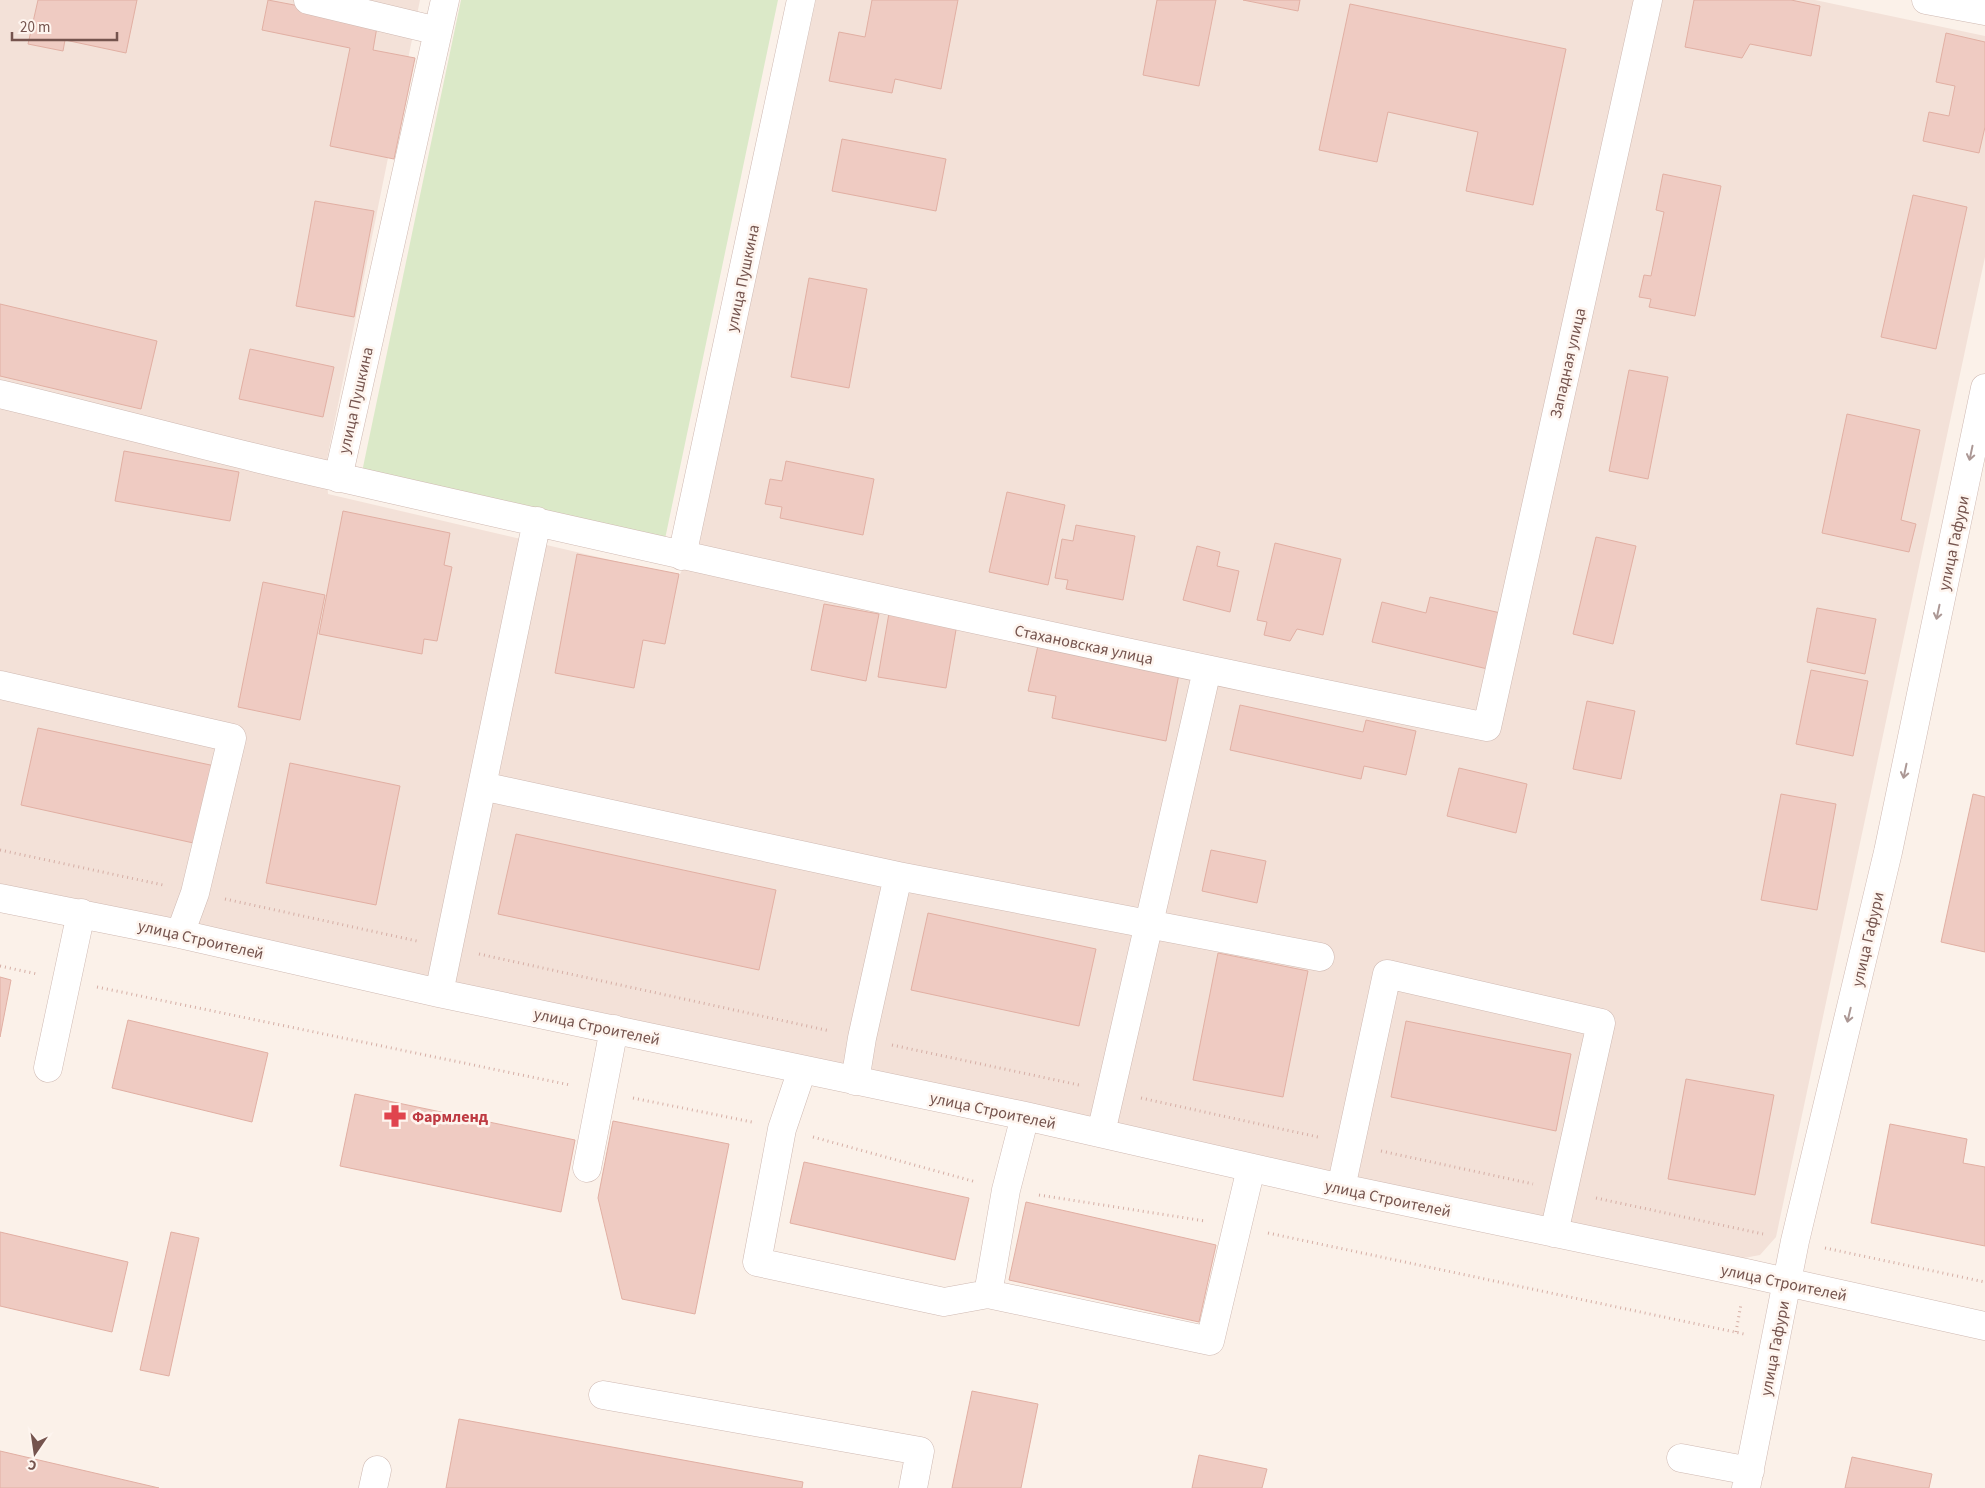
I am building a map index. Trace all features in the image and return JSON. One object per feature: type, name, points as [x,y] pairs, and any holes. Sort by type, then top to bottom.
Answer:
[{"type":"street","points":[[308,0],[438,31]]},
{"type":"street","name":"улица Пушкина","points":[[338,478],[445,0]]},
{"type":"street","name":"улица Пушкина","points":[[682,556],[802,0]]},
{"type":"street","name":"Западная улица","points":[[1487,726],[1648,0]]},
{"type":"street","points":[[1926,0],[1985,11]]},
{"type":"street","name":"улица Гафури","points":[[1748,1480],[1795,1241],[1888,852],[1985,388]]},
{"type":"street","name":"Стахановская улица","points":[[0,394],[109,419],[338,478],[537,521],[682,556],[1207,670],[1487,726]]},
{"type":"street","points":[[440,994],[537,521]]},
{"type":"street","points":[[1101,1133],[1207,670]]},
{"type":"street","points":[[0,685],[232,738],[195,892],[180,934]]},
{"type":"street","points":[[482,786],[898,876],[1148,923],[1320,958]]},
{"type":"street","points":[[855,1081],[862,1038],[898,876]]},
{"type":"street","name":"улица Строителей","points":[[0,898],[180,934],[440,994],[1025,1116],[1341,1188],[1788,1282],[1985,1326]]},
{"type":"street","points":[[48,1068],[81,913]]},
{"type":"street","points":[[1341,1188],[1387,974],[1601,1023],[1554,1233]]},
{"type":"street","points":[[587,1168],[614,1030]]},
{"type":"street","points":[[802,1070],[782,1129],[757,1262],[944,1302],[988,1294],[1210,1341],[1251,1168]]},
{"type":"street","points":[[988,1294],[1006,1190],[1025,1116]]},
{"type":"street","points":[[603,1395],[920,1451],[913,1488]]},
{"type":"street","points":[[1681,1458],[1748,1480]]},
{"type":"path","points":[[0,850],[1985,1282]]},
{"type":"path","points":[[0,966],[782,1129],[1006,1190],[1238,1227],[1776,1342]]},
{"type":"shaded area","points":[[0,0],[420,0],[326,464],[328,494],[679,576],[696,543],[816,0],[1815,0],[1985,36],[1985,257],[1776,1237],[1760,1255],[1728,1261],[0,890]]},
{"type":"green space","points":[[461,0],[778,0],[665,539],[362,472]]},
{"type":"building","points":[[38,0],[137,0],[126,53],[65,40],[63,51],[28,44]]},
{"type":"building","points":[[268,0],[378,21],[373,50],[415,58],[394,159],[330,146],[350,48],[262,30]]},
{"type":"building","points":[[872,0],[958,0],[941,89],[895,79],[892,93],[829,81],[839,32],[865,37]]},
{"type":"building","points":[[1157,0],[1216,0],[1199,86],[1143,75]]},
{"type":"building","points":[[1243,0],[1300,0],[1298,11]]},
{"type":"building","points":[[1694,0],[1791,0],[1820,6],[1811,56],[1750,44],[1742,58],[1685,47]]},
{"type":"building","points":[[1350,4],[1566,49],[1533,205],[1466,191],[1478,132],[1388,112],[1377,162],[1319,150]]},
{"type":"building","points":[[1946,33],[1985,42],[1985,127],[1979,153],[1923,141],[1929,112],[1949,116],[1955,86],[1936,82]]},
{"type":"building","points":[[842,139],[946,159],[936,211],[832,191]]},
{"type":"building","points":[[1663,174],[1721,186],[1695,316],[1649,307],[1651,299],[1639,297],[1644,275],[1651,276],[1664,212],[1656,210]]},
{"type":"building","points":[[1913,195],[1967,207],[1936,349],[1881,337]]},
{"type":"building","points":[[315,201],[374,211],[354,317],[296,306]]},
{"type":"building","points":[[809,278],[867,289],[849,388],[791,377]]},
{"type":"building","points":[[0,304],[157,341],[141,409],[0,376]]},
{"type":"building","points":[[250,349],[334,367],[323,417],[239,399]]},
{"type":"building","points":[[1629,370],[1668,377],[1648,479],[1609,471]]},
{"type":"building","points":[[1847,414],[1920,430],[1901,520],[1916,524],[1909,552],[1822,533]]},
{"type":"building","points":[[124,451],[239,472],[230,521],[115,501]]},
{"type":"building","points":[[786,461],[874,479],[863,535],[780,518],[782,507],[765,504],[770,479],[782,481]]},
{"type":"building","points":[[1007,492],[1065,505],[1048,585],[989,572]]},
{"type":"building","points":[[343,511],[450,533],[444,565],[452,567],[437,641],[424,639],[422,654],[319,634]]},
{"type":"building","points":[[1076,525],[1135,536],[1123,600],[1066,589],[1068,580],[1055,578],[1062,539],[1073,541]]},
{"type":"building","points":[[1596,537],[1636,546],[1613,644],[1573,634]]},
{"type":"building","points":[[1275,543],[1341,559],[1323,635],[1297,629],[1290,641],[1264,635],[1267,622],[1257,620]]},
{"type":"building","points":[[1197,546],[1220,552],[1217,566],[1239,571],[1230,612],[1183,600]]},
{"type":"building","points":[[577,554],[679,574],[665,644],[643,640],[634,688],[555,673]]},
{"type":"building","points":[[263,582],[325,595],[300,720],[238,707]]},
{"type":"building","points":[[1430,597],[1505,614],[1492,670],[1372,642],[1382,602],[1426,613]]},
{"type":"building","points":[[824,604],[879,614],[866,681],[811,670]]},
{"type":"building","points":[[1817,608],[1876,619],[1865,674],[1807,662]]},
{"type":"building","points":[[889,613],[957,624],[946,688],[878,677]]},
{"type":"building","points":[[1039,641],[1180,669],[1166,741],[1052,718],[1056,696],[1028,691]]},
{"type":"building","points":[[1811,670],[1868,681],[1853,756],[1796,744]]},
{"type":"building","points":[[1587,701],[1635,711],[1621,779],[1573,769]]},
{"type":"building","points":[[1240,705],[1363,732],[1366,720],[1416,731],[1406,775],[1364,766],[1361,779],[1230,750]]},
{"type":"building","points":[[38,728],[215,766],[198,844],[21,805]]},
{"type":"building","points":[[290,763],[400,786],[376,905],[266,883]]},
{"type":"building","points":[[1459,768],[1527,784],[1516,833],[1447,816]]},
{"type":"building","points":[[1781,794],[1836,804],[1817,910],[1761,900]]},
{"type":"building","points":[[1973,794],[1985,797],[1985,952],[1941,942]]},
{"type":"building","points":[[516,834],[776,890],[759,970],[498,914]]},
{"type":"building","points":[[1211,850],[1266,861],[1257,903],[1202,891]]},
{"type":"building","points":[[928,913],[1096,949],[1079,1026],[911,990]]},
{"type":"building","points":[[1218,953],[1308,971],[1283,1097],[1193,1080]]},
{"type":"building","points":[[0,977],[11,980],[0,1037]]},
{"type":"building","points":[[128,1020],[268,1053],[252,1122],[112,1088]]},
{"type":"building","points":[[1406,1021],[1571,1054],[1556,1131],[1391,1097]]},
{"type":"building","points":[[1686,1079],[1774,1095],[1755,1195],[1668,1179]]},
{"type":"building","points":[[355,1094],[575,1140],[561,1212],[340,1166]]},
{"type":"building","points":[[613,1121],[729,1144],[695,1314],[622,1299],[598,1198]]},
{"type":"building","points":[[1890,1124],[1967,1139],[1963,1163],[1985,1167],[1985,1246],[1871,1223]]},
{"type":"building","points":[[804,1162],[969,1198],[955,1260],[790,1223]]},
{"type":"building","points":[[1026,1202],[1216,1245],[1199,1322],[1009,1280]]},
{"type":"building","points":[[0,1232],[128,1262],[112,1332],[0,1306]]},
{"type":"building","points":[[171,1232],[199,1238],[169,1376],[140,1370]]},
{"type":"building","points":[[972,1391],[1038,1404],[1021,1488],[952,1488]]},
{"type":"building","points":[[459,1419],[803,1482],[802,1488],[446,1488]]},
{"type":"building","points":[[0,1451],[159,1488],[0,1488]]},
{"type":"building","points":[[1199,1455],[1267,1469],[1262,1488],[1192,1488]]},
{"type":"building","points":[[1852,1457],[1932,1474],[1929,1488],[1845,1488]]},
{"type":"place","name":"Фармленд","points":[[395,1116]]}]
